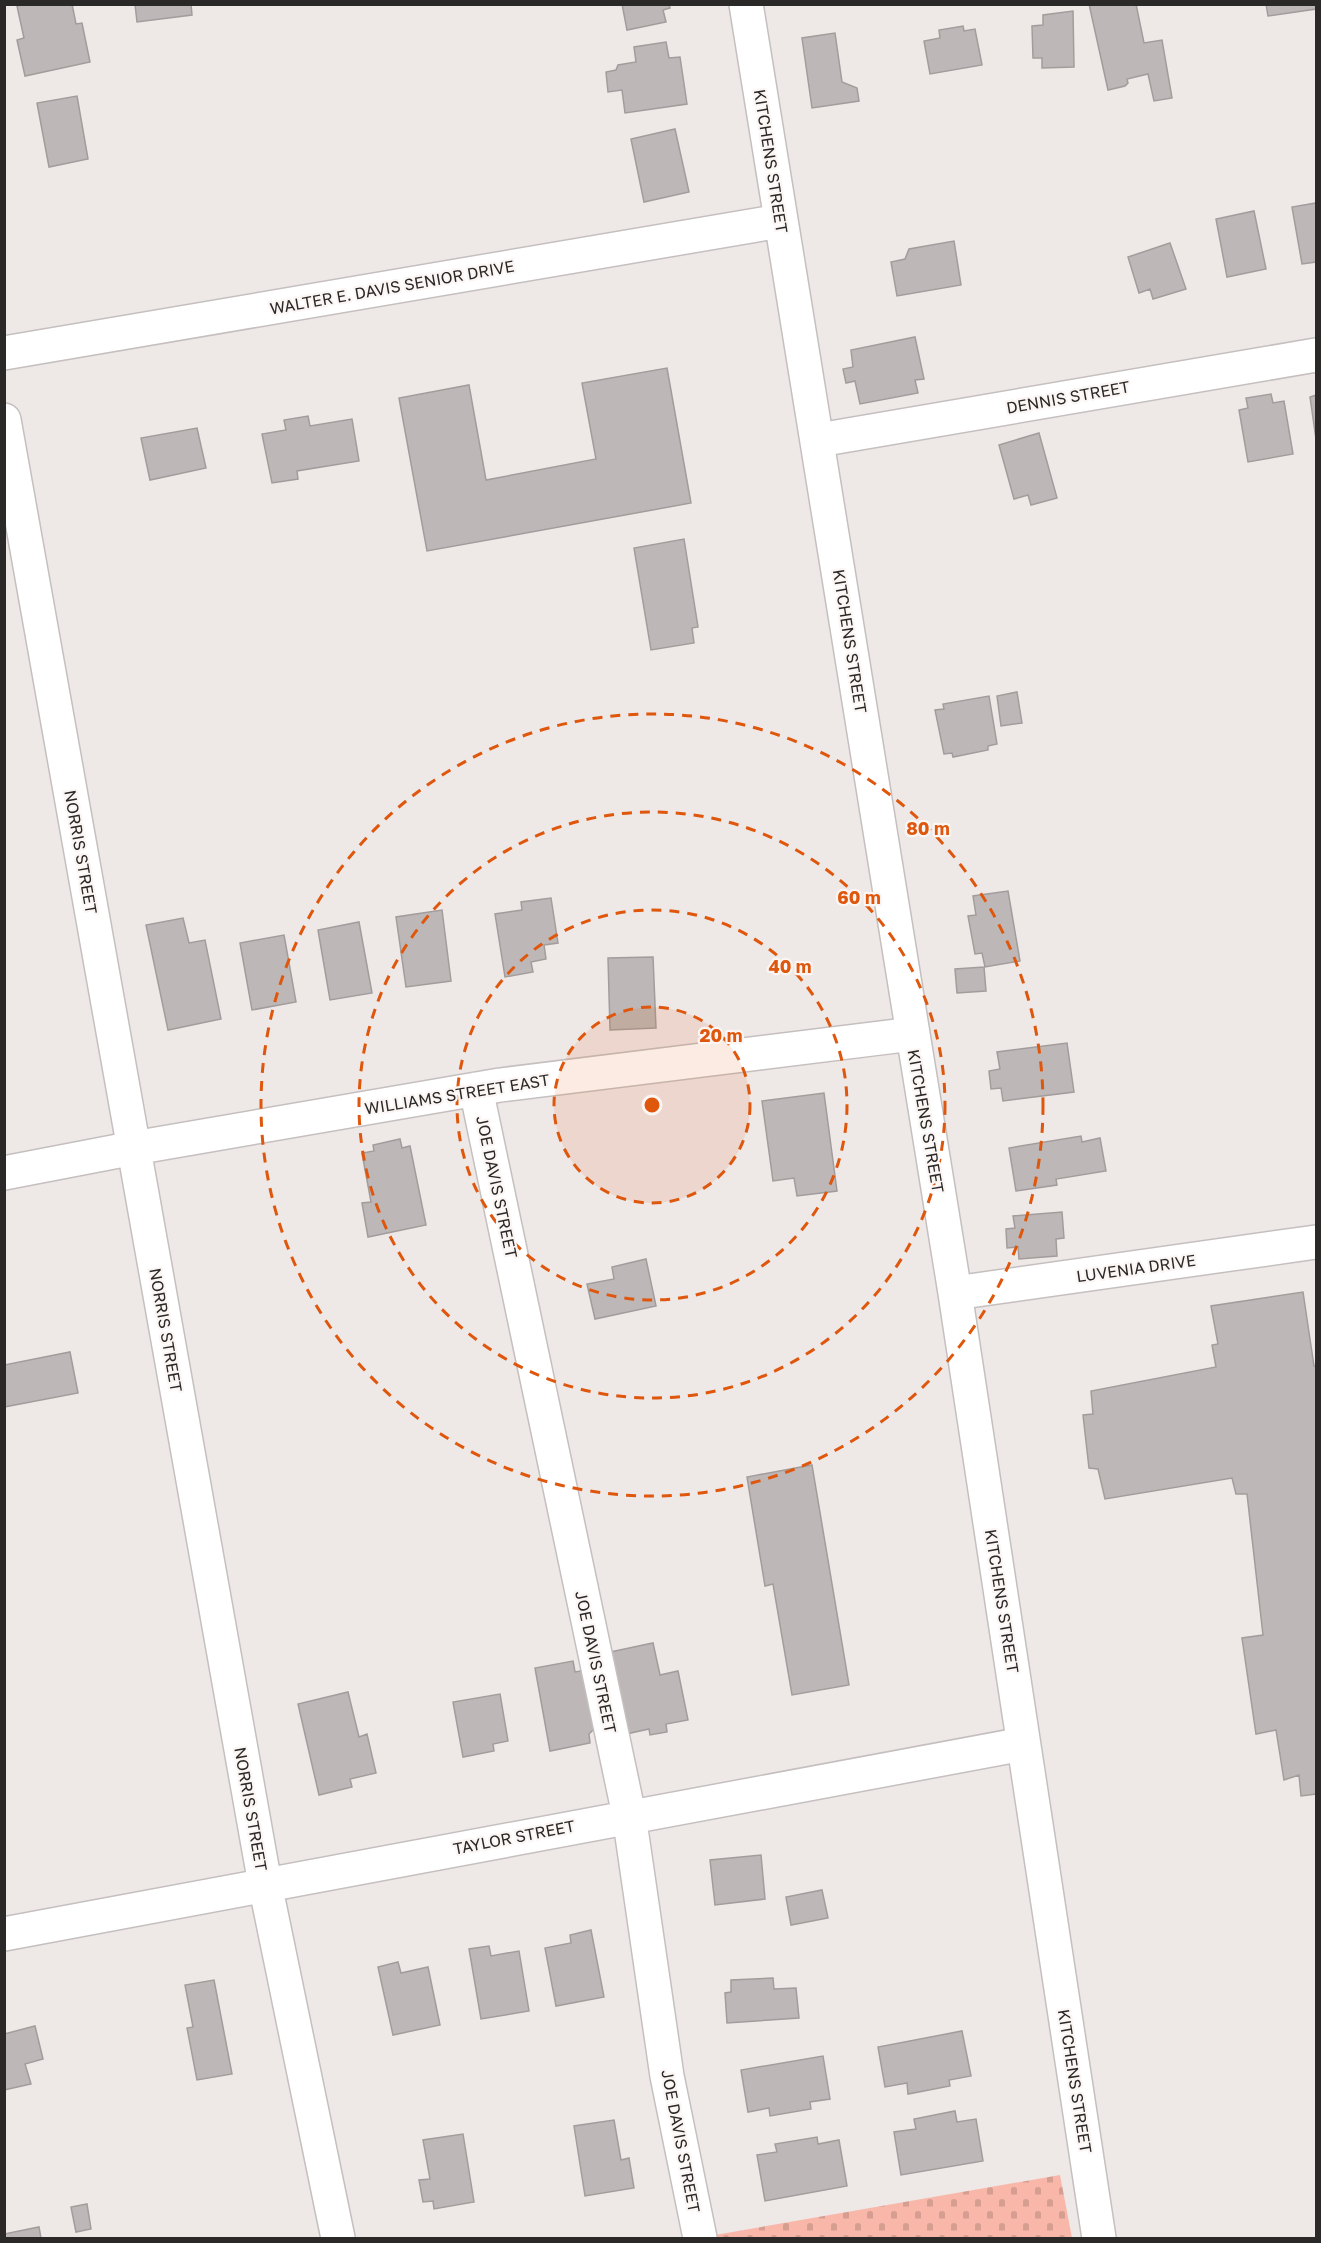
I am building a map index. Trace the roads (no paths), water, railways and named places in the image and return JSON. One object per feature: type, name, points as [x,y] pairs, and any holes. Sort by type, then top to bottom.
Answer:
[{"type":"street","name":"KITCHENS STREET","points":[[746,4],[780,221],[819,440],[955,1293],[1099,2238]]},
{"type":"street","name":"WALTER E. DAVIS SENIOR DRIVE","points":[[4,353],[780,221]]},
{"type":"street","name":"DENNIS STREET","points":[[819,440],[1317,354]]},
{"type":"street","name":"NORRIS STREET","points":[[4,420],[265,1884],[338,2238]]},
{"type":"street","name":"WILLIAMS STREET EAST","points":[[4,1173],[134,1148],[476,1089],[912,1034]]},
{"type":"street","name":"JOE DAVIS STREET","points":[[476,1089],[629,1815],[667,2076],[700,2238]]},
{"type":"street","name":"LUVENIA DRIVE","points":[[955,1293],[1317,1242]]},
{"type":"street","name":"TAYLOR STREET","points":[[4,1934],[629,1815],[1023,1744]]}]
